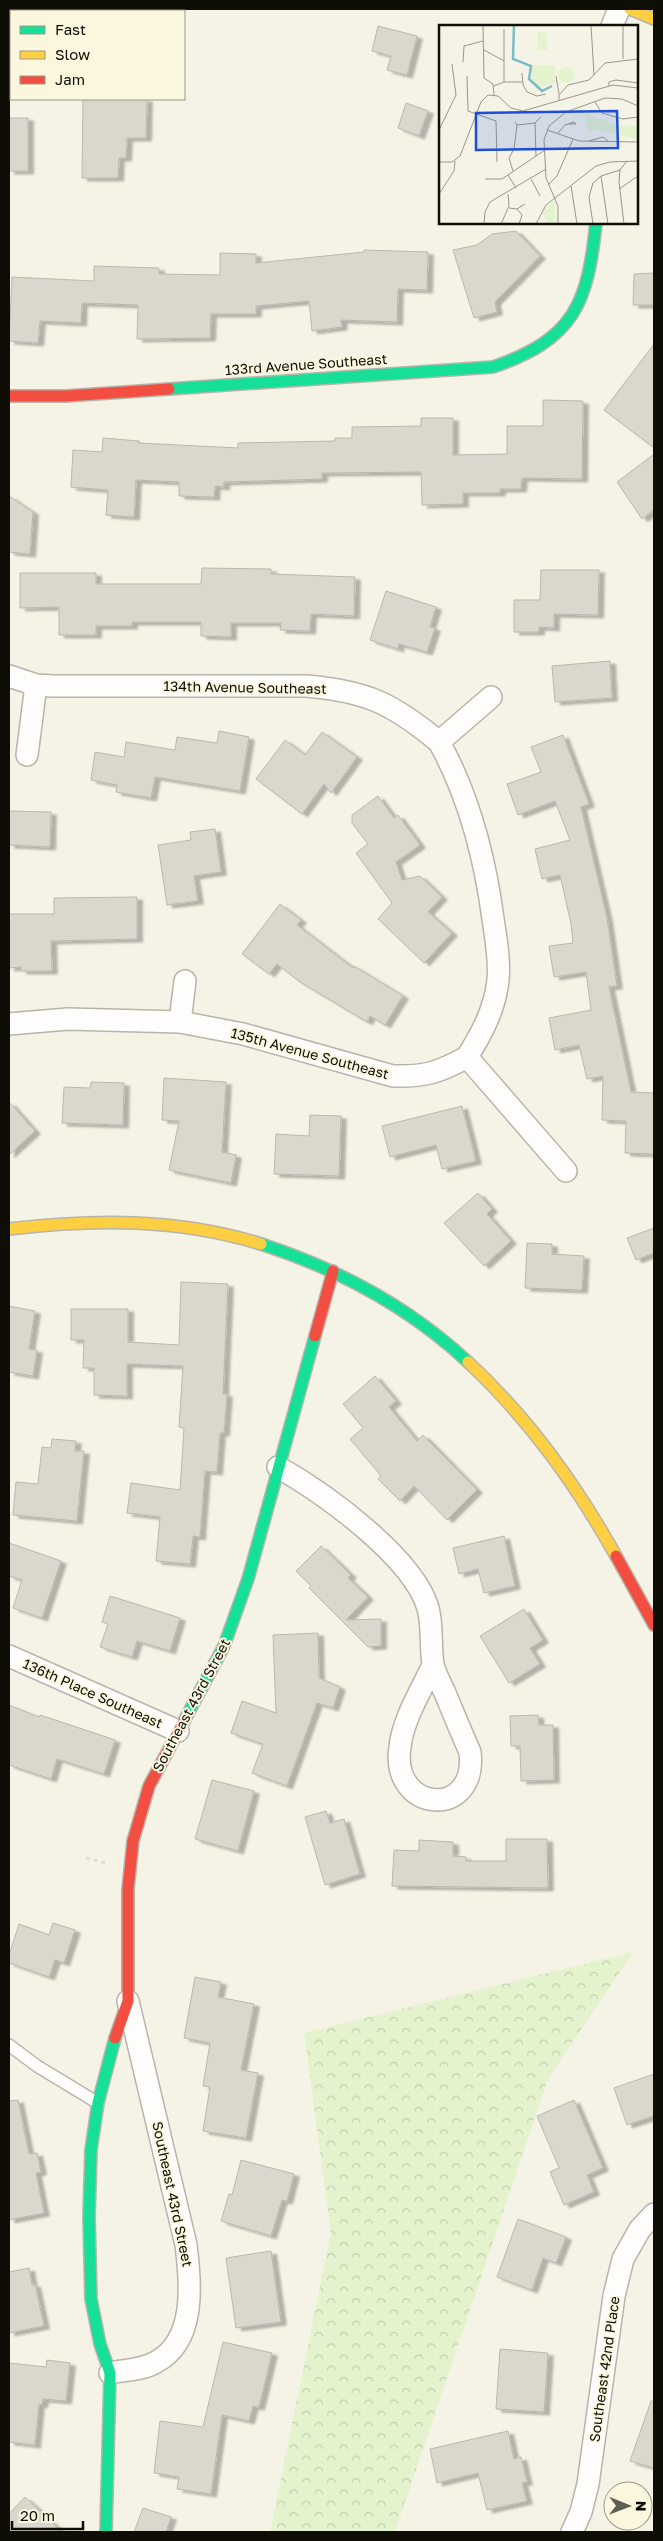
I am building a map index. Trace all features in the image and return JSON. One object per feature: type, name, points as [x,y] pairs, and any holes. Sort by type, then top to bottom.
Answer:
[{"type":"street","points":[[612,25],[619,9]]},
{"type":"street","points":[[630,9],[654,19]]},
{"type":"street","name":"133rd Avenue Southeast","points":[[9,396],[66,396],[493,367],[519,359],[543,347],[564,330],[580,303],[589,280],[596,224]]},
{"type":"street","name":"134th Avenue Southeast","points":[[9,676],[36,685],[306,686],[335,688],[359,693],[384,703],[411,719],[438,742]]},
{"type":"street","points":[[27,755],[36,685]]},
{"type":"street","points":[[491,697],[438,742],[455,771],[486,867],[498,954],[498,980],[493,1006],[484,1029],[467,1057],[566,1171]]},
{"type":"street","points":[[180,1022],[185,981]]},
{"type":"street","name":"135th Avenue Southeast","points":[[9,1024],[68,1018],[180,1022],[243,1034],[394,1076],[418,1076],[444,1070],[467,1057]]},
{"type":"street","points":[[9,1229],[58,1223],[112,1220],[154,1222],[200,1229],[257,1243],[333,1271],[402,1310],[452,1349],[508,1402],[550,1450],[585,1501],[654,1625]]},
{"type":"street","name":"Southeast 43rd Street","points":[[110,2373],[155,2363],[171,2352],[183,2332],[190,2275],[186,2245],[128,2001],[128,1889],[133,1841],[149,1786],[224,1646],[248,1579],[333,1271]]},
{"type":"street","points":[[278,1468],[311,1486],[334,1502],[394,1557],[416,1582],[427,1607],[432,1633],[434,1666],[470,1752],[471,1764],[469,1777],[460,1792],[450,1798],[430,1801],[418,1795],[404,1783],[399,1771],[400,1747],[406,1725],[434,1666]]},
{"type":"street","name":"136th Place Southeast","points":[[9,1656],[178,1730]]},
{"type":"street","name":"Southeast 43rd Street","points":[[106,2532],[110,2373],[100,2344],[92,2299],[89,2217],[91,2150],[98,2102],[109,2055],[128,2001]]},
{"type":"street","name":"Southeast 42nd Place","points":[[572,2532],[581,2512],[588,2484],[614,2296],[623,2260],[640,2230],[654,2214]]},
{"type":"lane","points":[[9,2045],[37,2066],[98,2102]]},
{"type":"path","points":[[86,1858],[107,1863]]},
{"type":"green space","points":[[633,1952],[548,2079],[395,2532],[270,2532],[331,2233],[304,2033]]},
{"type":"building","points":[[378,26],[417,36],[407,75],[387,70],[391,56],[372,51]]},
{"type":"building","points":[[83,100],[147,100],[146,138],[127,138],[126,158],[119,158],[118,178],[82,178]]},
{"type":"building","points":[[406,103],[428,111],[419,136],[398,128]]},
{"type":"building","points":[[9,118],[28,118],[28,171],[9,171]]},
{"type":"building","points":[[516,231],[540,256],[495,302],[497,312],[474,318],[453,250],[477,245],[492,234]]},
{"type":"building","points":[[364,250],[428,252],[427,290],[398,289],[397,322],[341,320],[342,327],[312,331],[309,301],[256,306],[256,314],[211,314],[210,338],[137,339],[138,305],[82,303],[81,323],[40,321],[38,343],[9,341],[12,277],[94,281],[94,266],[159,268],[159,274],[220,275],[220,253],[256,254],[256,263],[364,252]]},
{"type":"building","points":[[654,273],[654,305],[633,305],[634,274]]},
{"type":"building","points":[[654,344],[654,448],[604,410]]},
{"type":"building","points":[[543,400],[583,401],[582,479],[522,478],[521,489],[500,489],[500,493],[463,493],[463,504],[422,505],[421,472],[322,473],[322,479],[224,482],[224,487],[215,486],[214,497],[179,496],[179,482],[136,480],[134,517],[106,515],[108,490],[71,487],[73,450],[102,452],[103,438],[139,441],[139,443],[238,448],[238,443],[335,441],[335,438],[352,438],[352,427],[421,426],[421,418],[453,418],[453,455],[507,454],[507,426],[543,426]]},
{"type":"building","points":[[654,454],[654,510],[642,519],[617,482]]},
{"type":"building","points":[[9,496],[33,512],[30,554],[9,552]]},
{"type":"building","points":[[202,568],[271,569],[271,574],[355,577],[354,616],[311,614],[310,631],[280,630],[281,623],[231,623],[231,637],[201,636],[201,622],[132,622],[132,626],[96,626],[96,635],[59,635],[59,607],[20,608],[20,573],[96,573],[96,584],[201,584]]},
{"type":"building","points":[[541,570],[599,570],[598,615],[554,614],[554,628],[539,627],[539,632],[514,632],[514,600],[540,600]]},
{"type":"building","points":[[386,591],[436,607],[430,627],[435,628],[427,652],[399,644],[398,649],[370,640]]},
{"type":"building","points":[[610,661],[612,698],[555,702],[552,666]]},
{"type":"building","points":[[219,731],[249,737],[240,791],[155,777],[151,798],[116,792],[117,785],[91,780],[95,752],[124,757],[126,742],[175,750],[177,737],[217,743]]},
{"type":"building","points":[[322,732],[357,757],[331,793],[324,784],[302,814],[256,779],[285,740],[305,755]]},
{"type":"building","points":[[563,735],[589,804],[581,807],[607,918],[617,986],[609,987],[631,1092],[654,1093],[654,1154],[625,1153],[626,1121],[602,1120],[603,1076],[587,1079],[579,1045],[555,1050],[549,1018],[591,1010],[586,972],[554,977],[549,946],[573,943],[571,924],[560,875],[542,879],[535,849],[570,840],[555,801],[518,815],[507,784],[541,772],[531,747]]},
{"type":"building","points":[[378,796],[394,818],[398,815],[420,845],[396,862],[402,880],[420,876],[442,897],[428,912],[452,933],[424,963],[378,919],[392,903],[356,853],[368,844],[352,823],[352,815]]},
{"type":"building","points":[[9,811],[51,812],[50,847],[9,845]]},
{"type":"building","points":[[215,829],[221,872],[194,876],[198,901],[167,905],[158,845],[191,840],[190,832]]},
{"type":"building","points":[[137,897],[137,939],[51,941],[52,971],[21,971],[21,967],[9,968],[9,914],[54,914],[54,898]]},
{"type":"building","points":[[280,904],[301,920],[297,925],[353,968],[354,966],[403,996],[385,1025],[370,1016],[367,1022],[300,982],[277,964],[269,974],[242,954]]},
{"type":"building","points":[[164,1078],[226,1082],[222,1152],[236,1155],[231,1183],[169,1170],[179,1121],[162,1120]]},
{"type":"building","points":[[91,1082],[124,1083],[123,1125],[62,1123],[64,1087],[90,1088]]},
{"type":"building","points":[[9,1102],[35,1131],[9,1155]]},
{"type":"building","points":[[462,1106],[476,1161],[442,1169],[436,1145],[390,1157],[382,1126]]},
{"type":"building","points":[[310,1115],[341,1116],[339,1176],[274,1174],[276,1134],[309,1136]]},
{"type":"building","points":[[478,1193],[492,1209],[487,1214],[511,1241],[484,1266],[444,1223]]},
{"type":"building","points":[[654,1228],[654,1253],[636,1260],[627,1238]]},
{"type":"building","points":[[527,1243],[552,1244],[552,1254],[584,1256],[582,1290],[525,1288]]},
{"type":"building","points":[[181,1282],[228,1284],[223,1394],[227,1394],[224,1433],[220,1433],[217,1472],[205,1471],[200,1537],[193,1536],[190,1564],[156,1561],[160,1517],[127,1513],[131,1483],[180,1490],[184,1428],[179,1427],[183,1366],[127,1364],[127,1396],[94,1395],[94,1368],[83,1368],[84,1340],[71,1340],[71,1309],[128,1309],[128,1342],[179,1345]]},
{"type":"building","points":[[9,1306],[35,1311],[29,1349],[37,1350],[33,1376],[9,1372]]},
{"type":"building","points":[[375,1376],[396,1401],[389,1407],[417,1441],[423,1435],[477,1490],[447,1520],[414,1486],[400,1501],[378,1479],[381,1476],[350,1439],[363,1428],[343,1404]]},
{"type":"building","points":[[52,1439],[76,1441],[75,1451],[84,1451],[77,1521],[13,1515],[16,1482],[38,1484],[42,1447],[51,1448]]},
{"type":"building","points":[[504,1536],[515,1586],[484,1593],[478,1569],[459,1574],[453,1548]]},
{"type":"building","points":[[9,1543],[61,1561],[42,1618],[13,1608],[22,1580],[9,1576]]},
{"type":"building","points":[[321,1546],[351,1575],[348,1578],[368,1597],[346,1620],[381,1619],[381,1646],[368,1647],[309,1588],[311,1586],[296,1571]]},
{"type":"building","points":[[110,1596],[180,1618],[170,1651],[137,1641],[132,1657],[100,1647],[108,1624],[102,1622]]},
{"type":"building","points":[[524,1609],[543,1640],[530,1648],[540,1664],[509,1683],[480,1636]]},
{"type":"building","points":[[318,1633],[319,1678],[340,1687],[333,1708],[317,1703],[287,1786],[252,1773],[263,1744],[231,1733],[242,1701],[276,1713],[273,1635]]},
{"type":"building","points":[[9,1705],[39,1717],[40,1715],[115,1740],[104,1774],[57,1759],[51,1779],[9,1765]]},
{"type":"building","points":[[538,1715],[539,1725],[553,1725],[554,1780],[521,1781],[520,1746],[511,1746],[510,1716]]},
{"type":"building","points":[[212,1780],[254,1791],[238,1851],[195,1839]]},
{"type":"building","points":[[326,1811],[330,1823],[344,1819],[360,1874],[325,1885],[305,1817]]},
{"type":"building","points":[[506,1839],[547,1839],[548,1888],[392,1886],[394,1850],[419,1851],[419,1840],[453,1842],[453,1856],[466,1857],[466,1861],[506,1861]]},
{"type":"building","points":[[53,1923],[75,1930],[64,1963],[55,1960],[49,1977],[9,1963],[9,1955],[19,1924],[49,1935]]},
{"type":"building","points":[[195,1977],[221,1982],[218,1997],[254,2004],[241,2070],[258,2073],[246,2138],[203,2131],[210,2087],[203,2086],[210,2043],[184,2038]]},
{"type":"building","points":[[654,2074],[654,2116],[627,2125],[614,2088]]},
{"type":"building","points":[[18,2100],[29,2154],[37,2153],[41,2172],[36,2173],[44,2213],[9,2220],[9,2101]]},
{"type":"building","points":[[574,2100],[603,2168],[587,2175],[594,2192],[564,2205],[550,2172],[559,2168],[537,2116]]},
{"type":"building","points":[[241,2160],[294,2174],[287,2201],[282,2200],[271,2236],[221,2221],[229,2194],[232,2195]]},
{"type":"building","points":[[518,2219],[566,2237],[556,2263],[543,2258],[532,2290],[497,2277]]},
{"type":"building","points":[[271,2251],[281,2322],[236,2328],[226,2258]]},
{"type":"building","points":[[29,2268],[32,2285],[35,2284],[44,2326],[9,2333],[9,2272]]},
{"type":"building","points":[[223,2342],[272,2353],[259,2407],[253,2406],[249,2421],[222,2415],[211,2494],[177,2489],[179,2477],[154,2473],[160,2421],[203,2427]]},
{"type":"building","points":[[500,2349],[548,2353],[544,2412],[496,2409]]},
{"type":"building","points":[[47,2360],[70,2363],[66,2401],[43,2399],[42,2405],[39,2404],[35,2445],[9,2442],[9,2363],[46,2367]]},
{"type":"building","points":[[651,2401],[654,2401],[654,2468],[630,2461]]},
{"type":"building","points":[[508,2431],[514,2459],[521,2457],[527,2482],[522,2483],[527,2501],[487,2510],[478,2473],[437,2483],[430,2449]]},
{"type":"building","points":[[25,2497],[62,2532],[9,2532],[9,2514]]},
{"type":"building","points":[[143,2508],[171,2517],[166,2532],[134,2532]]},
{"type":"traffic: fast","points":[[169,389],[493,367],[520,356],[542,344],[559,330],[572,315],[581,297],[588,275],[596,224]]},
{"type":"traffic: fast","points":[[261,1244],[317,1265],[371,1291],[421,1323],[468,1362]]},
{"type":"traffic: fast","points":[[183,1723],[224,1646],[248,1579],[315,1336]]},
{"type":"traffic: fast","points":[[106,2532],[110,2373],[100,2344],[91,2299],[89,2217],[91,2150],[98,2103],[115,2038]]},
{"type":"traffic: slow","points":[[630,9],[654,19]]},
{"type":"traffic: slow","points":[[9,1229],[73,1223],[136,1223],[198,1229],[230,1235],[261,1244]]},
{"type":"traffic: slow","points":[[468,1362],[511,1406],[550,1453],[584,1503],[616,1556]]},
{"type":"traffic: jam","points":[[9,396],[66,396],[169,389]]},
{"type":"traffic: jam","points":[[315,1336],[333,1271]]},
{"type":"traffic: jam","points":[[616,1556],[654,1625]]},
{"type":"traffic: jam","points":[[115,2038],[128,2001],[128,1889],[133,1841],[149,1786],[183,1723]]}]
